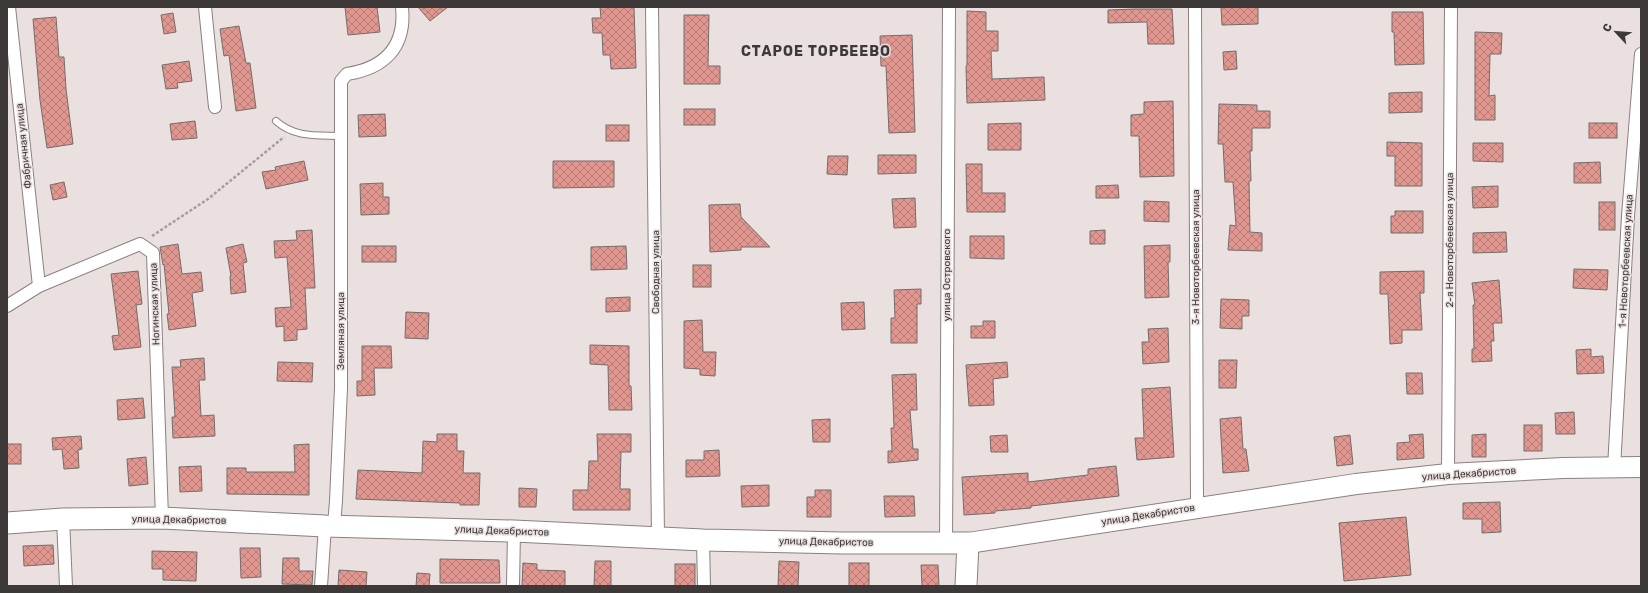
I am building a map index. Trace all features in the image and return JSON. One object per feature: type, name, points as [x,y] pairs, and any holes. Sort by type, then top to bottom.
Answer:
[{"type":"highway","name":"улица Декабристов","points":[[7,523],[63,519],[162,518],[514,531],[703,540],[843,543],[968,543]]},
{"type":"highway","points":[[966,586],[968,543]]},
{"type":"main road","name":"улица Декабристов","points":[[968,543],[1356,484],[1448,474],[1563,468],[1641,468]]},
{"type":"street","name":"Фабричная улица","points":[[9,7],[39,286]]},
{"type":"street","points":[[204,7],[215,107]]},
{"type":"street","name":"Земляная улица","points":[[321,586],[329,525],[336,501],[341,388],[341,81],[347,74],[364,71],[390,56],[399,41],[403,22],[402,7]]},
{"type":"street","name":"Свободная улица","points":[[652,7],[658,537]]},
{"type":"street","name":"улица Островского","points":[[946,542],[948,7]]},
{"type":"street","name":"3-я Новоторбеевская улица","points":[[1194,7],[1197,507]]},
{"type":"street","name":"2-я Новоторбеевская улица","points":[[1448,474],[1451,7]]},
{"type":"street","name":"1-я Новоторбеевская улица","points":[[1614,468],[1628,216],[1641,54]]},
{"type":"street","points":[[7,306],[39,286],[140,244]]},
{"type":"street","name":"Ногинская улица","points":[[140,244],[153,253],[162,518]]},
{"type":"street","points":[[63,519],[66,586]]},
{"type":"street","points":[[513,586],[514,531]]},
{"type":"street","points":[[703,540],[704,586]]},
{"type":"lane","points":[[276,121],[291,132],[312,135],[341,136]]},
{"type":"path","points":[[140,244],[208,199],[291,132]]},
{"type":"building","points":[[345,7],[377,7],[380,32],[348,35]]},
{"type":"building","points":[[418,7],[448,7],[430,21]]},
{"type":"building","points":[[600,7],[634,7],[636,68],[611,69],[610,55],[603,55],[602,33],[593,33],[592,18],[601,18]]},
{"type":"building","points":[[1221,7],[1258,7],[1258,24],[1222,25]]},
{"type":"building","points":[[1172,9],[1174,44],[1148,44],[1147,22],[1108,23],[1108,10]]},
{"type":"building","points":[[967,11],[986,12],[986,31],[998,31],[998,51],[991,51],[992,79],[1044,77],[1045,100],[967,103]]},
{"type":"building","points":[[1392,12],[1423,12],[1424,64],[1395,65]]},
{"type":"building","points":[[173,13],[176,32],[164,34],[161,15]]},
{"type":"building","points":[[684,15],[709,15],[708,66],[720,66],[720,84],[684,84]]},
{"type":"building","points":[[56,17],[59,57],[64,57],[66,89],[73,144],[47,148],[40,100],[33,19]]},
{"type":"building","points":[[239,26],[246,63],[250,63],[256,108],[236,111],[229,55],[224,56],[220,29]]},
{"type":"building","points":[[1475,32],[1502,33],[1501,54],[1490,54],[1489,96],[1495,95],[1495,120],[1475,120]]},
{"type":"building","points":[[912,35],[915,132],[889,133],[886,66],[881,66],[880,36]]},
{"type":"building","points":[[1236,51],[1237,69],[1224,70],[1223,52]]},
{"type":"building","points":[[189,61],[192,81],[177,83],[178,88],[166,89],[162,65]]},
{"type":"building","points":[[1422,92],[1422,112],[1389,113],[1389,93]]},
{"type":"building","points":[[1173,101],[1174,176],[1140,177],[1139,136],[1131,136],[1131,115],[1144,114],[1144,102]]},
{"type":"building","points":[[1219,104],[1257,105],[1257,111],[1270,111],[1270,128],[1252,128],[1252,151],[1250,151],[1250,232],[1262,233],[1262,251],[1228,250],[1230,225],[1236,226],[1233,182],[1225,182],[1223,144],[1218,144]]},
{"type":"building","points":[[684,109],[715,109],[715,125],[684,125]]},
{"type":"building","points":[[385,114],[386,136],[359,137],[358,115]]},
{"type":"building","points":[[195,121],[197,138],[172,140],[170,124]]},
{"type":"building","points":[[1021,123],[1021,150],[988,150],[988,124]]},
{"type":"building","points":[[1589,123],[1617,123],[1617,138],[1589,138]]},
{"type":"building","points":[[606,125],[629,125],[629,141],[606,141]]},
{"type":"building","points":[[1387,142],[1422,143],[1422,186],[1395,186],[1395,156],[1387,156]]},
{"type":"building","points":[[1473,143],[1503,143],[1503,162],[1473,161]]},
{"type":"building","points":[[878,155],[916,155],[916,173],[878,174]]},
{"type":"building","points":[[828,156],[848,156],[847,175],[827,174]]},
{"type":"building","points":[[304,161],[308,180],[266,189],[262,172],[276,170],[275,167]]},
{"type":"building","points":[[553,161],[614,161],[614,187],[553,188]]},
{"type":"building","points":[[1600,162],[1601,183],[1574,183],[1574,163]]},
{"type":"building","points":[[966,164],[982,164],[982,193],[1005,193],[1005,212],[967,212]]},
{"type":"building","points":[[64,182],[67,197],[53,200],[50,185]]},
{"type":"building","points":[[383,183],[383,197],[389,197],[389,214],[361,215],[360,184]]},
{"type":"building","points":[[1118,185],[1119,198],[1096,198],[1096,186]]},
{"type":"building","points":[[1498,186],[1498,207],[1473,208],[1472,187]]},
{"type":"building","points":[[915,198],[916,227],[894,228],[892,199]]},
{"type":"building","points":[[1144,201],[1169,202],[1169,222],[1144,221]]},
{"type":"building","points":[[1599,202],[1615,202],[1615,230],[1599,230]]},
{"type":"building","points":[[740,204],[741,217],[770,247],[741,247],[741,250],[710,252],[709,205]]},
{"type":"building","points":[[1395,211],[1423,211],[1423,233],[1391,233],[1391,216],[1395,216]]},
{"type":"building","points":[[312,230],[315,288],[305,288],[307,329],[297,330],[297,340],[284,341],[284,326],[276,327],[275,308],[291,307],[287,257],[275,258],[274,241],[297,240],[296,231]]},
{"type":"building","points":[[1105,230],[1105,244],[1090,244],[1090,231]]},
{"type":"building","points":[[1506,232],[1507,252],[1473,253],[1473,233]]},
{"type":"building","points":[[970,236],[1004,236],[1004,259],[970,258]]},
{"type":"building","points":[[178,244],[182,274],[201,272],[203,291],[192,293],[196,326],[169,330],[167,314],[169,314],[164,264],[163,265],[160,247]]},
{"type":"building","points":[[243,244],[247,262],[243,263],[246,292],[231,294],[231,276],[226,248]]},
{"type":"building","points":[[1170,245],[1170,262],[1168,262],[1169,297],[1145,298],[1144,246]]},
{"type":"building","points":[[362,246],[396,246],[396,262],[362,262]]},
{"type":"building","points":[[626,246],[627,269],[591,270],[591,247]]},
{"type":"building","points":[[693,265],[711,265],[711,287],[693,287]]},
{"type":"building","points":[[1574,269],[1608,270],[1607,290],[1573,288]]},
{"type":"building","points":[[138,271],[142,304],[136,305],[141,347],[114,350],[112,336],[119,335],[111,274]]},
{"type":"building","points":[[1424,271],[1424,293],[1420,293],[1422,330],[1402,330],[1402,343],[1390,344],[1388,294],[1380,294],[1380,272]]},
{"type":"building","points":[[1499,280],[1502,323],[1493,323],[1494,341],[1491,341],[1492,361],[1472,362],[1472,349],[1474,349],[1473,305],[1475,305],[1472,283]]},
{"type":"building","points":[[921,289],[921,304],[917,304],[917,343],[891,343],[891,318],[895,318],[894,290]]},
{"type":"building","points":[[630,297],[630,311],[606,312],[606,298]]},
{"type":"building","points":[[1221,299],[1249,300],[1249,316],[1242,316],[1242,329],[1220,328]]},
{"type":"building","points":[[864,302],[865,329],[842,330],[841,303]]},
{"type":"building","points":[[406,312],[429,313],[428,339],[405,338]]},
{"type":"building","points":[[702,320],[703,352],[716,352],[715,376],[700,375],[700,369],[684,368],[684,321]]},
{"type":"building","points":[[983,321],[995,321],[995,338],[971,338],[971,326],[983,326]]},
{"type":"building","points":[[1168,328],[1169,362],[1143,364],[1142,342],[1149,342],[1148,329]]},
{"type":"building","points":[[590,345],[629,346],[629,386],[631,386],[632,410],[609,410],[608,365],[590,364]]},
{"type":"building","points":[[362,346],[391,346],[392,368],[374,368],[375,395],[357,396],[357,381],[362,381]]},
{"type":"building","points":[[1591,349],[1591,357],[1603,356],[1604,373],[1577,374],[1576,350]]},
{"type":"building","points":[[204,358],[205,380],[199,380],[201,416],[214,415],[215,436],[173,438],[172,417],[175,417],[172,367],[181,367],[180,360]]},
{"type":"building","points":[[1219,360],[1237,360],[1236,388],[1219,388]]},
{"type":"building","points":[[278,362],[313,363],[312,382],[277,381]]},
{"type":"building","points":[[1007,362],[1008,377],[993,379],[994,405],[969,406],[966,365]]},
{"type":"building","points":[[1406,373],[1422,373],[1423,394],[1407,394]]},
{"type":"building","points":[[916,374],[917,410],[910,410],[913,449],[918,449],[918,460],[888,463],[888,451],[892,451],[891,428],[894,428],[892,375]]},
{"type":"building","points":[[1170,387],[1174,457],[1137,460],[1135,438],[1144,438],[1142,389]]},
{"type":"building","points":[[143,398],[145,418],[118,420],[117,400]]},
{"type":"building","points":[[1574,412],[1575,434],[1556,434],[1555,413]]},
{"type":"building","points":[[1241,417],[1243,449],[1246,449],[1249,471],[1223,473],[1220,419]]},
{"type":"building","points":[[830,419],[830,442],[813,442],[812,420]]},
{"type":"building","points":[[1524,425],[1542,425],[1542,451],[1524,451]]},
{"type":"building","points":[[437,434],[457,434],[457,451],[464,451],[463,473],[480,473],[479,505],[356,499],[358,470],[422,473],[423,441],[437,442]]},
{"type":"building","points":[[597,434],[631,434],[631,452],[621,452],[620,489],[630,489],[630,510],[573,510],[573,490],[588,490],[589,461],[598,461]]},
{"type":"building","points":[[1423,434],[1424,458],[1397,460],[1397,443],[1410,442],[1409,435]]},
{"type":"building","points":[[1486,434],[1486,457],[1472,457],[1472,435]]},
{"type":"building","points":[[1007,435],[1008,452],[991,452],[990,436]]},
{"type":"building","points":[[1350,435],[1353,464],[1337,466],[1334,437]]},
{"type":"building","points":[[81,436],[82,449],[78,450],[79,468],[64,469],[62,449],[53,450],[52,438]]},
{"type":"building","points":[[7,444],[21,444],[21,464],[7,464]]},
{"type":"building","points":[[309,444],[309,495],[227,494],[227,468],[246,468],[246,472],[295,472],[294,445]]},
{"type":"building","points":[[719,450],[720,476],[686,477],[686,460],[704,460],[704,451]]},
{"type":"building","points":[[146,457],[148,484],[129,486],[127,459]]},
{"type":"building","points":[[201,466],[202,491],[180,492],[179,467]]},
{"type":"building","points":[[1116,466],[1119,496],[1031,506],[1031,508],[995,511],[995,513],[964,515],[962,477],[1028,473],[1028,482],[1088,475],[1088,469]]},
{"type":"building","points":[[769,485],[769,506],[742,507],[741,486]]},
{"type":"building","points":[[519,488],[537,489],[536,507],[519,507]]},
{"type":"building","points":[[815,490],[831,490],[831,517],[807,517],[807,497],[815,497]]},
{"type":"building","points":[[884,496],[914,496],[915,516],[885,517]]},
{"type":"building","points":[[1500,502],[1501,532],[1482,533],[1482,519],[1463,519],[1463,503]]},
{"type":"building","points":[[1406,517],[1411,575],[1344,581],[1339,523]]},
{"type":"building","points":[[53,545],[54,564],[24,566],[23,546]]},
{"type":"building","points":[[240,548],[260,548],[261,577],[241,578]]},
{"type":"building","points":[[152,551],[197,552],[196,581],[163,580],[163,569],[152,569]]},
{"type":"building","points":[[283,558],[299,558],[299,571],[313,571],[312,585],[282,584]]},
{"type":"building","points":[[440,559],[499,560],[500,583],[440,583]]},
{"type":"building","points":[[595,561],[611,561],[611,586],[594,586]]},
{"type":"building","points":[[779,561],[799,562],[798,586],[778,586]]},
{"type":"building","points":[[523,563],[537,564],[537,570],[565,571],[565,586],[522,586]]},
{"type":"building","points":[[849,563],[869,563],[869,586],[849,586]]},
{"type":"building","points":[[675,564],[695,564],[695,586],[675,586]]},
{"type":"building","points":[[921,565],[938,565],[939,586],[922,586]]},
{"type":"building","points":[[339,570],[367,572],[366,586],[338,586]]},
{"type":"building","points":[[417,573],[430,574],[429,586],[416,586]]},
{"type":"district","name":"СТАРОЕ ТОРБЕЕВО","points":[[816,51]]}]
